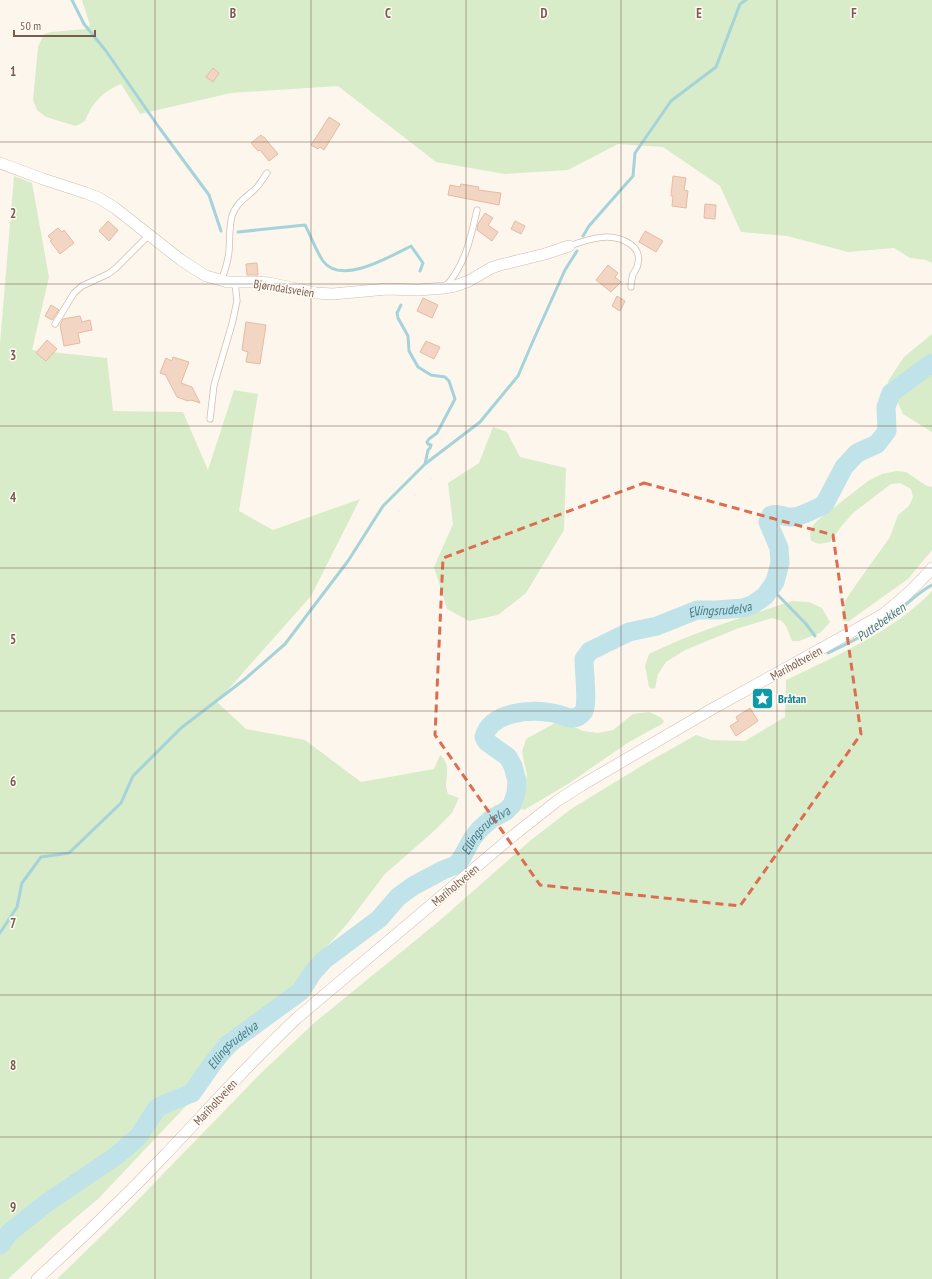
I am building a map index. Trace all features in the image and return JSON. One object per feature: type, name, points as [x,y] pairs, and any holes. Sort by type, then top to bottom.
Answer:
[{"type":"street","name":"Bjørndalsveien","points":[[0,163],[99,198],[115,208],[164,248],[194,269],[206,276],[220,281],[235,283],[268,283],[316,293],[333,294],[387,288],[418,290],[444,288],[469,281],[491,268],[569,246]]},
{"type":"street","name":"Mariholtveien","points":[[37,1279],[112,1209],[269,1045],[297,1018],[536,817],[582,785],[641,750],[882,615],[919,583],[932,568]]},
{"type":"lane","points":[[220,281],[228,258],[230,231],[234,211],[242,200],[258,186],[267,173]]},
{"type":"lane","points":[[444,288],[451,281],[463,260],[477,210]]},
{"type":"lane","points":[[55,324],[74,293],[82,286],[108,274],[116,268],[149,235]]},
{"type":"lane","points":[[569,246],[588,239],[608,237],[626,241],[633,246],[638,253],[638,263],[630,287]]},
{"type":"lane","points":[[210,419],[214,385],[232,324],[237,300],[235,283]]},
{"type":"highlighted area","points":[[644,483],[833,535],[861,734],[740,906],[540,885],[435,735],[443,558]]},
{"type":"green space","points":[[82,0],[932,0],[932,263],[926,260],[910,258],[894,248],[848,252],[787,236],[741,232],[720,186],[663,147],[618,144],[568,170],[505,174],[436,162],[338,86],[231,93],[140,114],[121,84],[109,90],[99,98],[85,121],[76,126],[46,117],[37,110],[33,100],[38,47],[44,34],[86,29],[90,25]]},
{"type":"green space","points":[[14,176],[32,183],[49,277],[32,350],[107,358],[113,411],[183,412],[208,470],[234,390],[258,394],[239,511],[273,530],[360,499],[311,596],[217,702],[246,729],[305,740],[361,782],[434,769],[440,755],[447,765],[446,785],[448,794],[459,798],[452,813],[385,874],[347,924],[319,955],[284,1008],[237,1050],[99,1198],[60,1231],[8,1279],[0,1279],[0,344]]},
{"type":"green space","points":[[932,334],[932,432],[903,414],[888,381],[904,357]]},
{"type":"green space","points":[[493,427],[507,432],[520,457],[566,468],[564,530],[526,593],[498,615],[469,621],[447,609],[434,567],[453,524],[448,483],[479,463]]},
{"type":"green space","points":[[896,471],[906,472],[927,486],[932,487],[932,550],[908,579],[849,621],[843,621],[842,612],[845,601],[890,537],[898,515],[909,506],[913,497],[911,489],[900,483],[891,484],[853,513],[830,542],[819,544],[811,541],[811,530],[818,520],[868,481],[882,474]]},
{"type":"green space","points":[[932,591],[932,1279],[57,1279],[127,1211],[261,1073],[314,1023],[438,922],[531,840],[571,809],[648,762],[696,735],[711,740],[745,741],[785,717],[786,680],[864,642],[901,618]]},
{"type":"green space","points":[[792,601],[809,602],[822,608],[830,622],[820,633],[799,641],[792,641],[786,626],[782,621],[772,618],[739,628],[685,650],[666,662],[658,674],[655,688],[652,689],[649,687],[645,666],[649,654],[702,631]]},
{"type":"green space","points":[[649,712],[660,717],[664,721],[662,724],[629,742],[568,784],[524,810],[521,809],[527,775],[522,752],[526,739],[555,723],[566,723],[583,731],[598,733],[613,730],[633,714]]},
{"type":"building","points":[[213,68],[219,73],[213,82],[206,77]]},
{"type":"building","points":[[329,117],[340,124],[324,150],[320,147],[318,149],[311,145]]},
{"type":"building","points":[[261,135],[278,154],[269,161],[260,150],[258,151],[251,143]]},
{"type":"building","points":[[673,176],[686,178],[684,190],[688,191],[686,208],[672,206],[673,196],[671,196]]},
{"type":"building","points":[[461,184],[479,187],[478,190],[501,193],[499,205],[448,195],[450,185],[460,187]]},
{"type":"building","points":[[705,204],[716,205],[715,219],[704,218]]},
{"type":"building","points":[[485,213],[493,218],[488,225],[498,232],[492,241],[477,230],[478,224]]},
{"type":"building","points":[[108,221],[118,230],[109,241],[99,231]]},
{"type":"building","points":[[515,221],[525,226],[521,234],[511,229]]},
{"type":"building","points":[[58,228],[62,232],[64,230],[74,243],[60,254],[48,236]]},
{"type":"building","points":[[645,231],[663,241],[656,252],[639,242]]},
{"type":"building","points":[[257,263],[258,275],[247,275],[246,264]]},
{"type":"building","points":[[608,265],[618,273],[615,277],[621,282],[611,292],[596,280]]},
{"type":"building","points":[[617,296],[625,301],[620,311],[612,306]]},
{"type":"building","points":[[423,298],[438,305],[432,318],[417,311]]},
{"type":"building","points":[[51,305],[59,310],[52,320],[45,316]]},
{"type":"building","points":[[80,316],[82,322],[90,320],[92,330],[78,333],[80,343],[64,346],[60,325],[63,319]]},
{"type":"building","points":[[246,322],[266,325],[260,364],[246,362],[248,352],[242,350]]},
{"type":"building","points":[[47,340],[57,349],[46,361],[36,353]]},
{"type":"building","points":[[426,341],[440,347],[434,359],[420,352]]},
{"type":"building","points":[[173,357],[189,362],[181,383],[192,387],[200,403],[177,397],[166,375],[160,373],[166,358],[172,361]]},
{"type":"building","points":[[750,708],[758,721],[736,736],[730,726],[738,721],[736,717]]},
{"type":"waterway","points":[[72,0],[84,24],[106,51],[158,126],[209,195],[221,231]]},
{"type":"waterway","points":[[583,236],[589,226],[633,176],[635,153],[671,101],[716,67],[740,4],[746,0]]},
{"type":"waterway","points":[[238,232],[305,225],[323,261],[331,268],[342,271],[366,267],[411,246],[423,263],[420,271]]},
{"type":"waterway","points":[[0,933],[17,907],[22,883],[41,857],[69,853],[121,803],[133,776],[181,728],[245,679],[285,644],[348,561],[383,506],[425,464],[480,422],[518,376],[565,270],[577,251]]},
{"type":"waterway","points":[[401,305],[397,313],[398,318],[408,336],[409,351],[418,367],[431,375],[445,377],[449,381],[455,399],[437,433],[427,442],[431,445],[428,450],[425,464]]},
{"type":"waterway","name":"Ellingsrudelva","points":[[0,1245],[10,1232],[48,1202],[116,1156],[138,1137],[157,1108],[192,1093],[227,1045],[301,991],[313,972],[324,960],[379,919],[398,897],[413,886],[443,870],[456,865],[479,830],[491,819],[506,811],[512,805],[516,793],[517,781],[513,766],[508,757],[487,742],[484,737],[488,728],[495,722],[503,717],[513,714],[534,711],[555,713],[575,718],[582,714],[585,707],[586,694],[584,659],[590,651],[629,632],[657,626],[697,610],[743,608],[752,605],[765,596],[775,582],[780,563],[779,548],[768,522],[771,515],[777,514],[787,517],[794,517],[824,505],[844,467],[857,453],[877,444],[887,431],[886,407],[891,393],[932,363]]},
{"type":"waterway","name":"Puttebekken","points":[[828,653],[881,625],[920,592],[932,585]]},
{"type":"waterway","name":"Puttebekken","points":[[771,588],[806,624],[815,636]]},
{"type":"place","name":"Bråtan","points":[[763,698]]}]
